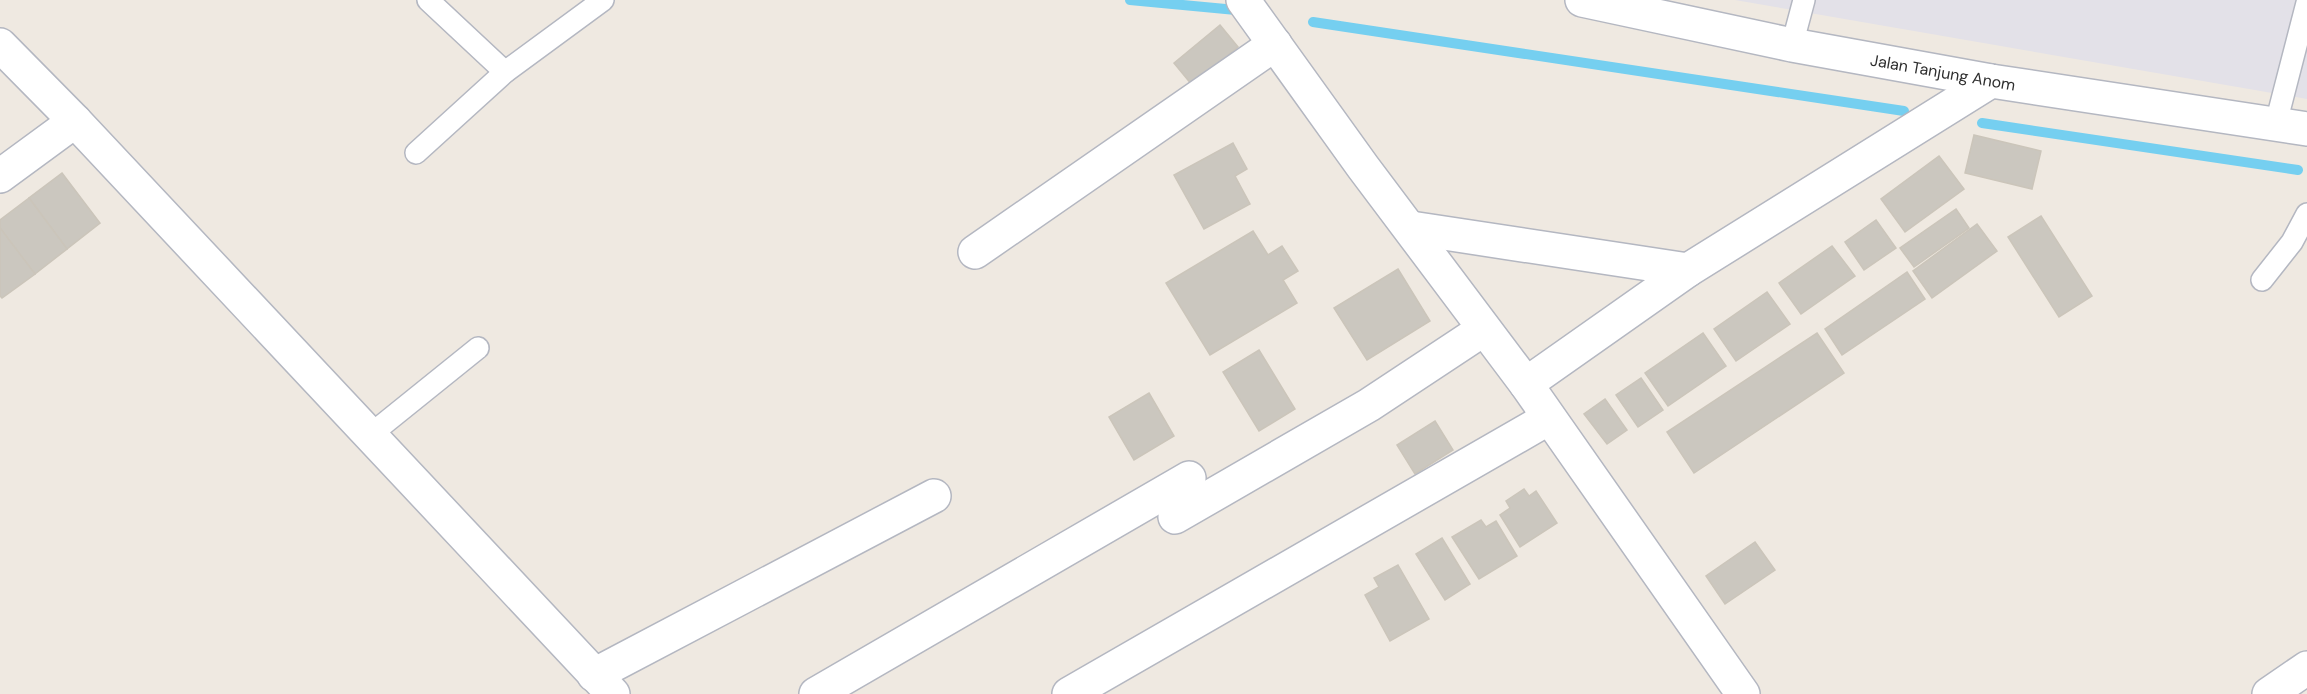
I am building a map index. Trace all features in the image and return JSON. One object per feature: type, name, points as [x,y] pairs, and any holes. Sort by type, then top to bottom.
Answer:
[{"type":"street","points":[[1243,0],[1363,167],[1526,384],[1734,691]]},
{"type":"street","name":"Jalan Tanjung Anom","points":[[1582,0],[1792,45],[1990,81],[2292,126]]},
{"type":"street","points":[[975,252],[1275,44]]},
{"type":"street","points":[[0,45],[75,121],[603,685],[934,496]]},
{"type":"street","points":[[1526,384],[1688,270],[1990,81]]},
{"type":"street","points":[[0,176],[75,121]]},
{"type":"street","points":[[1411,228],[1688,270]]},
{"type":"street","points":[[1176,517],[1369,405],[1484,329]]},
{"type":"street","points":[[1069,694],[1549,418]]},
{"type":"street","points":[[816,694],[1189,477]]},
{"type":"street","points":[[2269,694],[2307,668]]},
{"type":"lane","points":[[428,0],[505,72]]},
{"type":"lane","points":[[416,153],[505,72],[603,0]]},
{"type":"lane","points":[[1792,45],[1804,0]]},
{"type":"lane","points":[[2292,126],[2307,3]]},
{"type":"lane","points":[[2262,280],[2292,242],[2307,214]]},
{"type":"lane","points":[[370,435],[478,348]]},
{"type":"shaded area","points":[[1735,0],[2307,0],[2307,99]]},
{"type":"building","points":[[1220,25],[1238,47],[1192,85],[1174,63]]},
{"type":"building","points":[[1974,135],[2041,151],[2032,189],[1965,173]]},
{"type":"building","points":[[1233,143],[1247,169],[1235,176],[1250,204],[1204,229],[1174,175]]},
{"type":"building","points":[[1939,156],[1964,189],[1905,232],[1881,199]]},
{"type":"building","points":[[62,173],[100,223],[67,249],[29,198]]},
{"type":"building","points":[[29,198],[67,249],[35,274],[0,228],[0,220]]},
{"type":"building","points":[[1956,209],[1969,228],[1914,267],[1900,248]]},
{"type":"building","points":[[2041,216],[2092,296],[2059,317],[2008,237]]},
{"type":"building","points":[[1876,220],[1896,248],[1864,270],[1845,242]]},
{"type":"building","points":[[1977,224],[1997,251],[1932,298],[1913,271]]},
{"type":"building","points":[[0,228],[35,274],[2,298],[0,296]]},
{"type":"building","points":[[1253,231],[1268,255],[1282,246],[1298,271],[1283,280],[1297,303],[1210,355],[1166,283]]},
{"type":"building","points":[[1832,246],[1855,276],[1801,314],[1779,283]]},
{"type":"building","points":[[1398,269],[1430,321],[1367,360],[1334,308]]},
{"type":"building","points":[[1907,272],[1925,299],[1842,355],[1825,329]]},
{"type":"building","points":[[1767,292],[1790,324],[1736,361],[1714,329]]},
{"type":"building","points":[[1703,333],[1726,366],[1668,406],[1645,373]]},
{"type":"building","points":[[1817,333],[1844,373],[1694,473],[1667,432]]},
{"type":"building","points":[[1259,350],[1295,409],[1259,431],[1223,372]]},
{"type":"building","points":[[1641,378],[1663,410],[1638,427],[1616,395]]},
{"type":"building","points":[[1149,393],[1174,436],[1134,460],[1109,417]]},
{"type":"building","points":[[1605,399],[1627,430],[1607,444],[1584,414]]},
{"type":"building","points":[[1435,421],[1453,450],[1415,474],[1397,445]]},
{"type":"building","points":[[1524,489],[1529,496],[1536,491],[1557,523],[1520,547],[1500,515],[1510,508],[1506,501]]},
{"type":"building","points":[[1481,520],[1486,527],[1496,521],[1517,556],[1479,579],[1452,537]]},
{"type":"building","points":[[1442,538],[1470,584],[1445,600],[1416,554]]},
{"type":"building","points":[[1755,542],[1775,570],[1725,604],[1706,576]]},
{"type":"building","points":[[1398,565],[1429,619],[1390,641],[1365,595],[1379,587],[1374,578]]},
{"type":"waterway","points":[[1130,0],[1236,10]]},
{"type":"waterway","points":[[1313,22],[1904,111]]},
{"type":"waterway","points":[[1982,123],[2298,170]]}]
